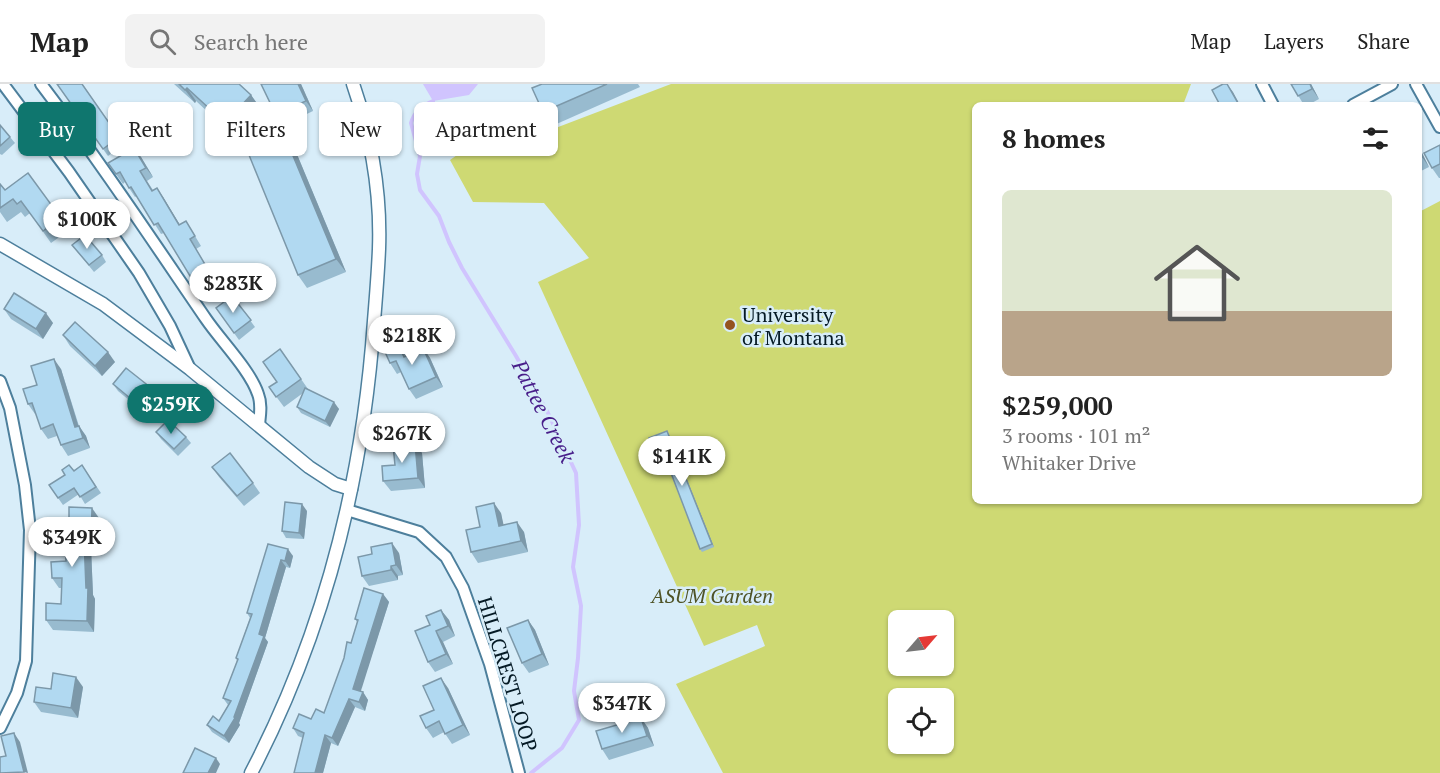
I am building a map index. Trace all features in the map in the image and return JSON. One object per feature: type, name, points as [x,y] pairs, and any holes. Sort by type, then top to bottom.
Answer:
[{"type":"street","points":[[3,84],[69,172],[139,273],[170,326],[190,369]]},
{"type":"street","points":[[41,84],[76,130],[252,381],[259,395],[259,425]]},
{"type":"street","points":[[251,773],[298,670],[318,614],[347,510],[363,425],[371,360],[379,248],[376,180],[366,129],[353,84]]},
{"type":"street","points":[[1262,84],[1271,102]]},
{"type":"street","points":[[1359,102],[1392,84]]},
{"type":"street","points":[[1416,84],[1440,127]]},
{"type":"street","points":[[2,248],[103,304],[190,369],[325,479],[351,489]]},
{"type":"street","points":[[0,381],[10,408],[25,485],[30,530],[26,662],[17,693],[0,728]]},
{"type":"street","name":"HILLCREST LOOP","points":[[347,510],[419,532],[446,557],[463,588],[490,664],[519,773]]},
{"type":"green space","name":"University of Montana","points":[[671,84],[1191,84],[1184,102],[972,102],[972,504],[1422,504],[1422,210],[1440,201],[1440,773],[723,773],[676,684],[765,646],[757,625],[704,646],[538,282],[589,258],[544,203],[473,202],[450,160],[456,156],[558,156],[558,127]]},
{"type":"shaded area","points":[[423,84],[478,84],[469,95],[433,101]]},
{"type":"building","points":[[57,84],[82,84],[95,102],[70,102]]},
{"type":"building","points":[[179,84],[239,84],[251,95],[244,102],[205,102],[205,105],[187,88],[185,90]]},
{"type":"building","points":[[261,84],[298,84],[306,101],[304,102],[270,102]]},
{"type":"building","points":[[542,84],[607,84],[558,105],[558,102],[538,102],[532,88]]},
{"type":"building","points":[[1227,84],[1237,102],[1218,102],[1212,90]]},
{"type":"building","points":[[1291,84],[1310,84],[1312,89],[1298,96]]},
{"type":"building","points":[[96,104],[108,121],[108,145],[103,149],[96,139]]},
{"type":"building","points":[[0,125],[10,137],[0,146]]},
{"type":"building","points":[[1440,145],[1440,164],[1432,168],[1424,153]]},
{"type":"building","points":[[120,156],[139,156],[146,168],[140,171],[152,191],[157,188],[179,225],[186,221],[195,236],[190,239],[206,266],[190,276],[158,223],[154,225],[120,172],[116,174],[108,163]]},
{"type":"building","points":[[249,156],[293,156],[336,259],[298,275]]},
{"type":"building","points":[[28,173],[61,218],[43,231],[21,201],[17,204],[13,199],[0,208],[0,184],[5,190]]},
{"type":"building","points":[[85,235],[102,255],[89,265],[72,245]]},
{"type":"building","points":[[14,293],[46,313],[36,329],[4,309]]},
{"type":"building","points":[[232,296],[251,320],[234,333],[216,308]]},
{"type":"building","points":[[75,322],[108,352],[95,366],[63,335]]},
{"type":"building","points":[[399,346],[404,357],[423,348],[436,377],[409,389],[396,361],[390,363],[385,352]]},
{"type":"building","points":[[280,349],[301,379],[276,397],[269,387],[277,382],[263,362]]},
{"type":"building","points":[[54,359],[75,427],[79,426],[83,438],[61,445],[53,424],[41,429],[32,403],[28,404],[23,389],[37,385],[31,366]]},
{"type":"building","points":[[126,368],[150,387],[136,403],[113,384]]},
{"type":"building","points":[[305,388],[334,402],[325,421],[297,407]]},
{"type":"building","points":[[168,420],[186,437],[174,449],[156,432]]},
{"type":"building","points":[[667,431],[712,544],[700,549],[663,452],[656,454],[649,438]]},
{"type":"building","points":[[415,443],[418,478],[383,481],[382,466],[395,465],[393,445]]},
{"type":"building","points":[[230,453],[253,483],[237,496],[212,467]]},
{"type":"building","points":[[69,465],[74,471],[82,465],[96,487],[80,497],[74,488],[58,498],[49,485],[65,475],[62,470]]},
{"type":"building","points":[[285,502],[302,504],[299,533],[282,531]]},
{"type":"building","points":[[494,503],[499,526],[517,522],[521,541],[471,552],[466,530],[480,527],[476,507]]},
{"type":"building","points":[[69,507],[92,508],[91,538],[84,538],[86,588],[88,588],[87,621],[46,620],[46,603],[61,604],[62,578],[52,578],[51,562],[66,561],[65,538],[54,537],[54,523],[69,523]]},
{"type":"building","points":[[392,543],[396,565],[391,566],[391,570],[362,576],[358,557],[372,554],[371,547]]},
{"type":"building","points":[[268,544],[288,549],[285,561],[281,560],[259,634],[264,636],[235,718],[224,736],[207,725],[213,716],[219,721],[231,701],[223,698],[252,614],[247,613]]},
{"type":"building","points":[[364,588],[383,594],[353,689],[363,692],[359,702],[349,699],[332,738],[325,735],[315,773],[294,773],[304,733],[293,728],[299,714],[311,719],[316,709],[324,713],[344,658],[347,642],[351,643]]},
{"type":"building","points":[[441,610],[448,626],[436,631],[446,654],[428,662],[415,631],[430,625],[426,616]]},
{"type":"building","points":[[528,620],[542,654],[522,663],[507,628]]},
{"type":"building","points":[[53,673],[76,677],[71,708],[34,702],[36,687],[51,689]]},
{"type":"building","points":[[441,678],[463,725],[445,734],[439,721],[426,728],[420,716],[434,710],[423,686]]},
{"type":"building","points":[[641,718],[647,736],[602,749],[596,731]]},
{"type":"building","points":[[14,733],[24,772],[0,773],[0,757],[6,756],[1,736]]},
{"type":"building","points":[[195,748],[216,758],[208,773],[183,773]]},
{"type":"waterway","name":"Pattee Creek","points":[[433,101],[419,109],[411,123],[420,156],[417,174],[420,190],[439,216],[462,268],[548,413],[576,473],[579,525],[573,567],[581,606],[574,691],[579,720],[562,748],[531,773]]},
{"type":"place","name":"University of Montana","points":[[730,325]]},
{"type":"park label","name":"ASUM Garden","points":[[712,595]]}]
